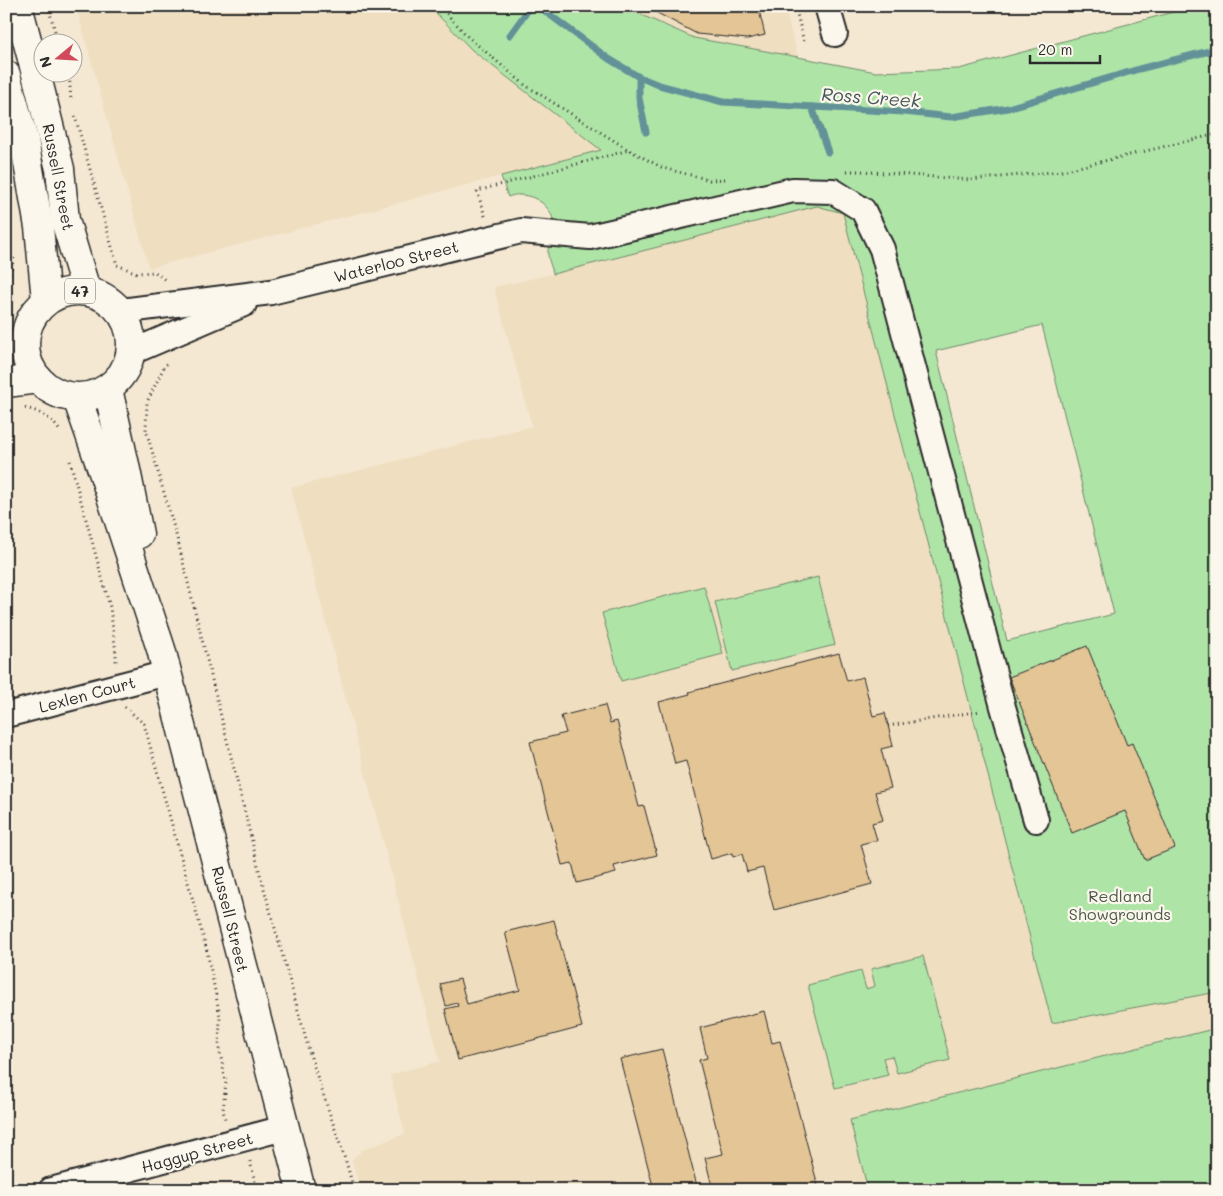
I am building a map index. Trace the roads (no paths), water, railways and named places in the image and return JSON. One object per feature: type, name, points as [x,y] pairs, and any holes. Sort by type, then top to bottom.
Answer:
[{"type":"main road","name":"Russell Street","points":[[18,6],[60,169],[65,220],[86,290]]},
{"type":"main road","name":"Russell Street","points":[[6,75],[24,140],[38,217],[46,300]]},
{"type":"main road","name":"47","points":[[77,398],[56,393],[38,380],[16,336],[46,300],[62,292],[86,290],[105,297],[121,311],[131,333],[132,352]]},
{"type":"main road","points":[[77,398],[91,396],[108,389],[122,375],[132,352]]},
{"type":"main road","points":[[11,394],[38,380]]},
{"type":"main road","name":"Russell Street","points":[[108,389],[164,661],[301,1190]]},
{"type":"main road","name":"Russell Street","points":[[77,398],[164,661]]},
{"type":"street","points":[[827,6],[835,34]]},
{"type":"street","name":"Waterloo Street","points":[[121,311],[271,292],[521,231],[590,237],[792,190],[834,191],[862,210],[882,249],[1003,707],[1036,820]]},
{"type":"street","name":"Waterloo Street","points":[[132,352],[271,292]]},
{"type":"street","name":"Lexlen Court","points":[[6,715],[116,686],[164,661]]},
{"type":"street","name":"Haggup Street","points":[[51,1190],[284,1128]]},
{"type":"waterway","points":[[510,35],[531,6]]},
{"type":"waterway","name":"Ross Creek","points":[[541,6],[546,12],[609,59],[639,77],[659,85],[723,102],[904,112],[951,117],[1008,108],[1139,69],[1217,49]]},
{"type":"waterway","points":[[639,77],[639,98],[646,132]]},
{"type":"waterway","points":[[812,107],[828,152]]},
{"type":"park label","name":"Redland Showgrounds","points":[[1120,904]]}]
